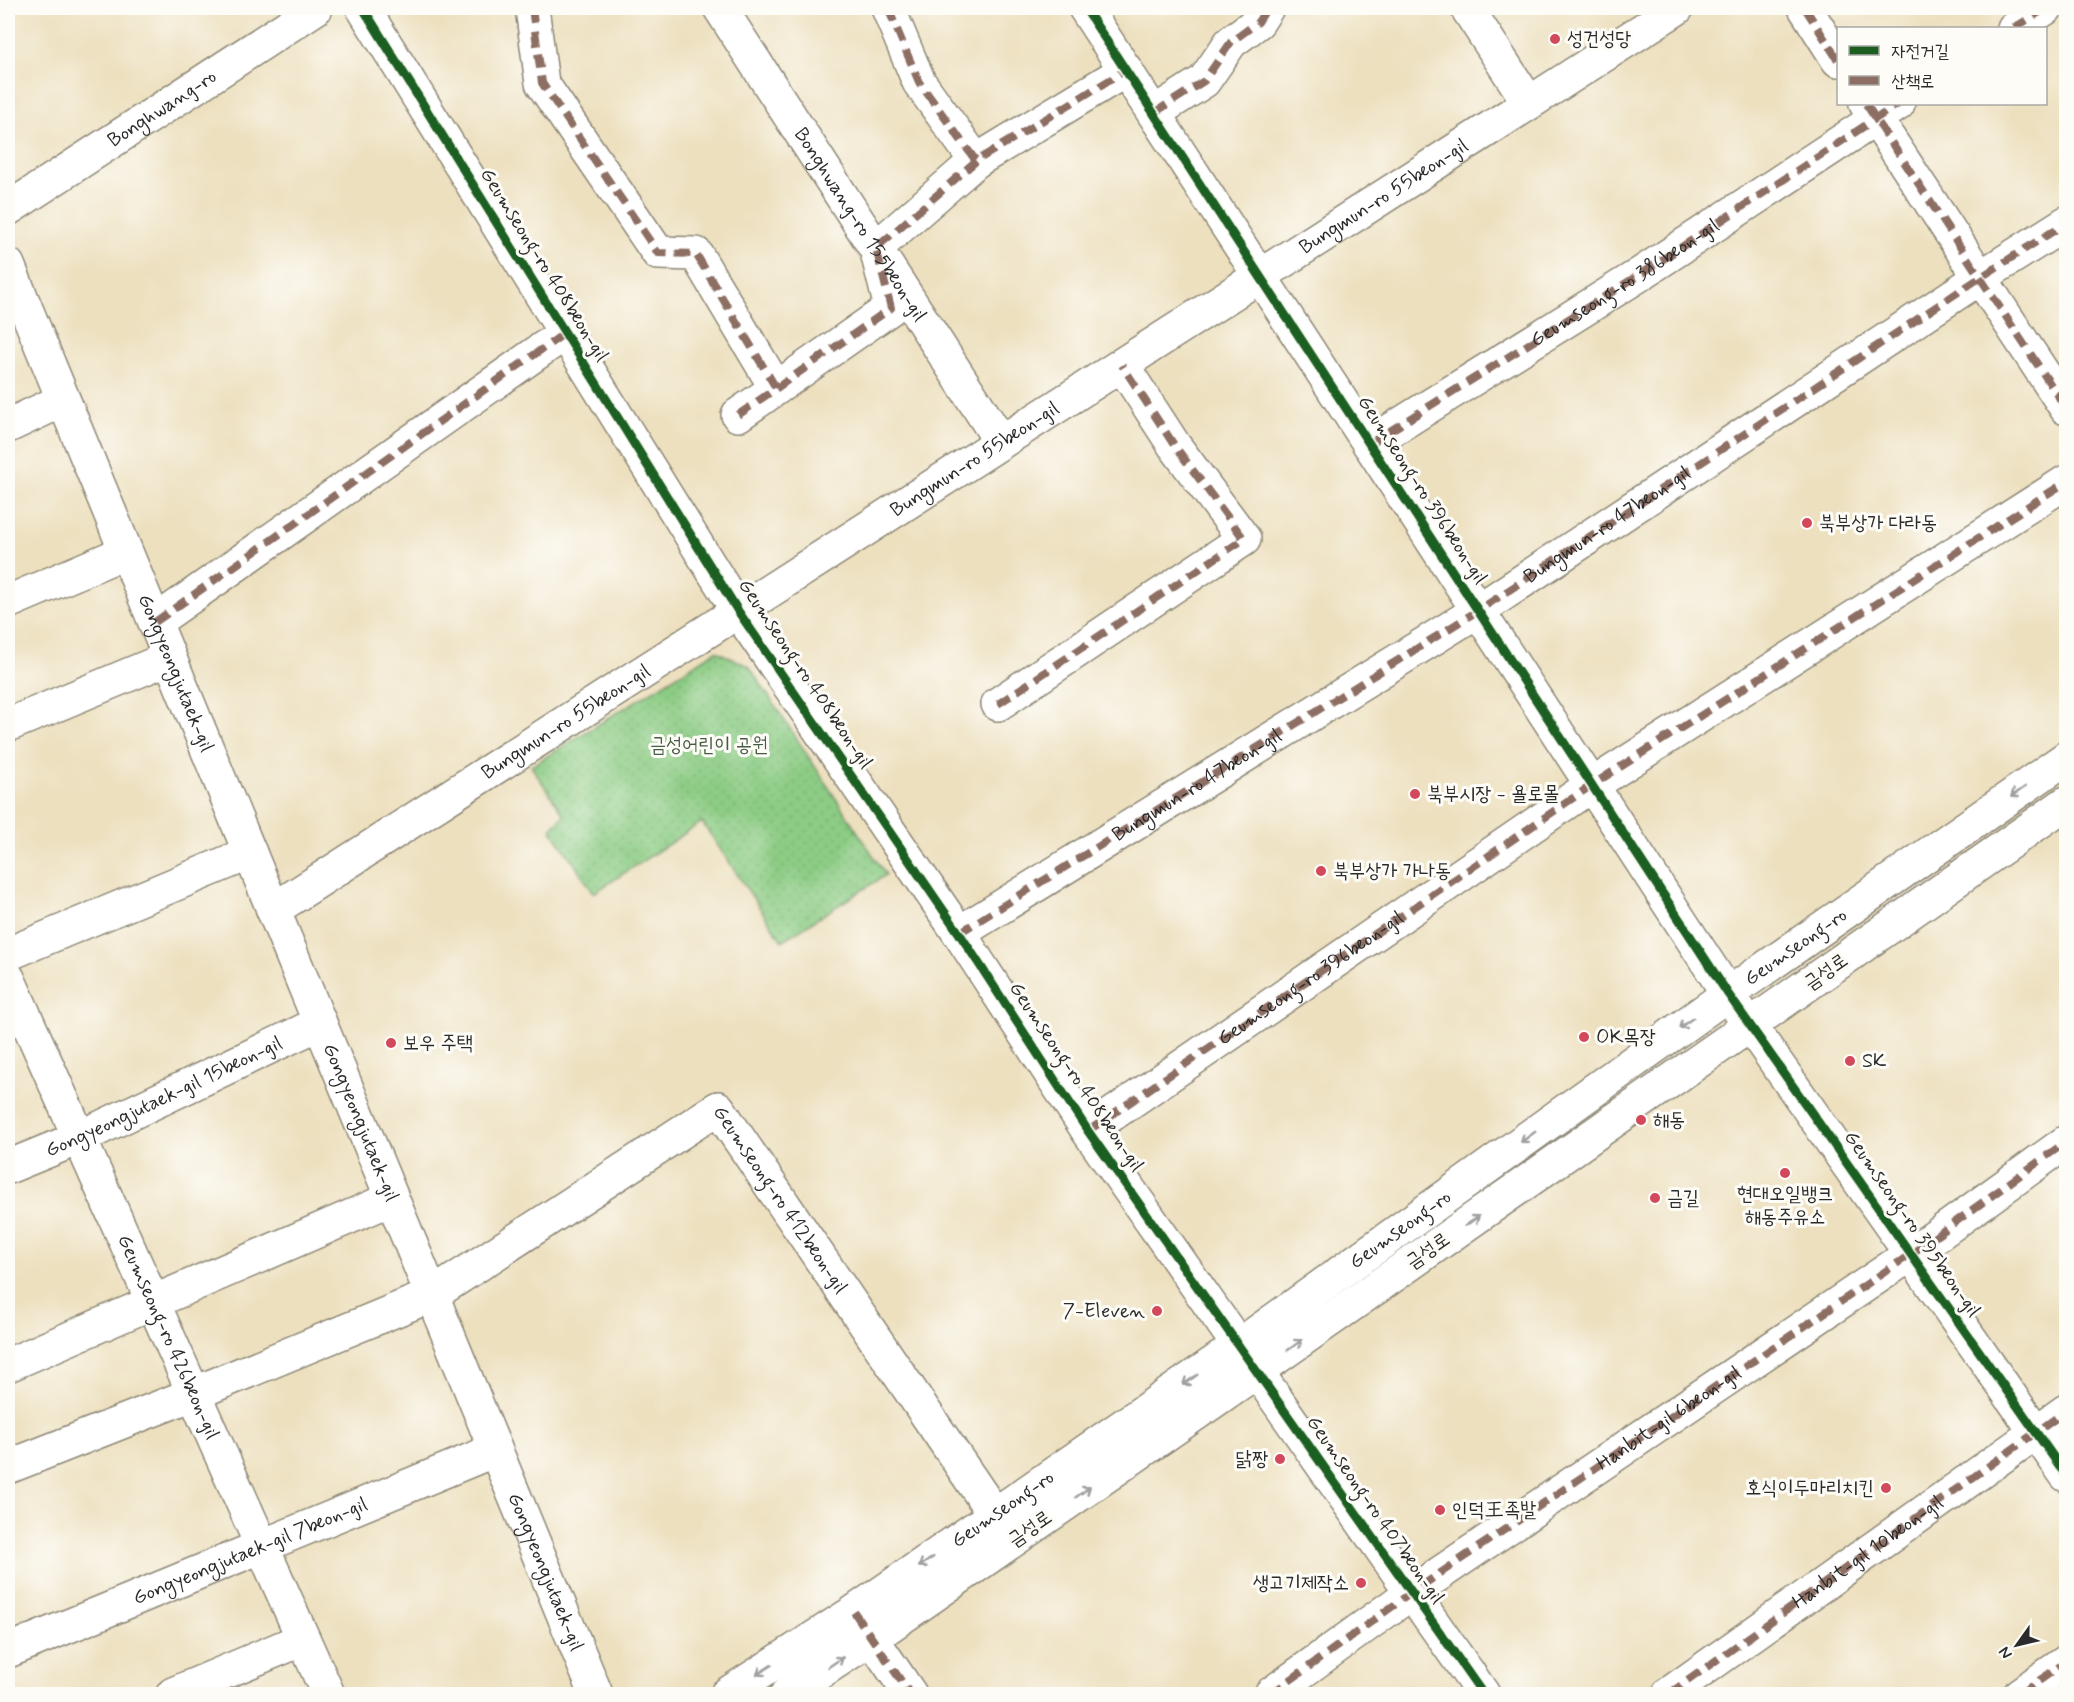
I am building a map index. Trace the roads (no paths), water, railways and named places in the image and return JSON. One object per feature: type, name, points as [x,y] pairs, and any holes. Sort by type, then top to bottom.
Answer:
[{"type":"street","name":"Bonghwang-ro","points":[[8,209],[316,8]]},
{"type":"street","name":"Geumseong-ro 408beon-gil","points":[[363,8],[738,611],[959,933],[1088,1131],[1247,1359]]},
{"type":"street","points":[[532,8],[542,83],[658,253],[696,254],[776,388]]},
{"type":"street","name":"Bonghwang-ro 155beon-gil","points":[[720,8],[1000,442]]},
{"type":"street","points":[[888,8],[919,82],[976,160]]},
{"type":"street","name":"Geumseong-ro 396beon-gil","points":[[1085,8],[1728,994]]},
{"type":"street","points":[[1154,113],[1204,81],[1231,42],[1258,22],[1267,8]]},
{"type":"street","points":[[1467,8],[1529,103]]},
{"type":"street","name":"Bungmun-ro 55beon-gil","points":[[273,910],[1677,8]]},
{"type":"street","points":[[1805,8],[1837,57]]},
{"type":"street","points":[[2016,27],[2046,8]]},
{"type":"street","points":[[738,415],[891,308],[876,248],[976,160],[1126,70]]},
{"type":"street","name":"Geumseong-ro 386beon-gil","points":[[1369,444],[1638,275],[1880,108],[1981,278],[2067,408]]},
{"type":"street","name":"Bungmun-ro 47beon-gil","points":[[959,933],[1479,610],[2067,223]]},
{"type":"street","name":"Gongyeongjutaek-gil","points":[[8,265],[596,1695]]},
{"type":"street","points":[[154,622],[565,333]]},
{"type":"street","points":[[998,704],[1244,539],[1174,445],[1122,365]]},
{"type":"street","points":[[8,426],[63,400]]},
{"type":"street","points":[[1592,785],[2067,482]]},
{"type":"street","points":[[8,602],[125,552]]},
{"type":"street","points":[[8,725],[169,658]]},
{"type":"street","name":"Geumseong-ro","points":[[727,1695],[854,1612],[995,1515],[1247,1359],[1728,994],[2067,758]]},
{"type":"street","name":"Geumseong-ro 396beon-gil","points":[[1088,1131],[1592,785]]},
{"type":"street","name":"금성로","points":[[787,1695],[872,1638],[1247,1359],[1750,1025],[2067,803]]},
{"type":"street","points":[[8,954],[250,853]]},
{"type":"street","name":"Geumseong-ro 426beon-gil","points":[[8,978],[328,1695]]},
{"type":"street","name":"Geumseong-ro 395beon-gil","points":[[1728,994],[2067,1475]]},
{"type":"street","name":"Gongyeongjutaek-gil 15beon-gil","points":[[8,1167],[79,1138],[320,1023]]},
{"type":"street","name":"Geumseong-ro 412beon-gil","points":[[432,1296],[718,1108],[995,1515]]},
{"type":"street","name":"Hanbit-gil 6beon-gil","points":[[1271,1695],[1411,1593],[1911,1254],[2067,1142]]},
{"type":"street","points":[[8,1365],[391,1199]]},
{"type":"street","points":[[8,1467],[432,1296]]},
{"type":"street","name":"Geumseong-ro 407beon-gil","points":[[1247,1359],[1482,1695]]},
{"type":"street","name":"Hanbit-gil 10beon-gil","points":[[1669,1695],[2067,1411]]},
{"type":"street","name":"Gongyeongjutaek-gil 7beon-gil","points":[[8,1651],[495,1450]]},
{"type":"street","points":[[854,1612],[910,1695]]},
{"type":"street","points":[[173,1695],[303,1639]]},
{"type":"street","points":[[2020,1695],[2067,1662]]},
{"type":"place","name":"성건성당","points":[[1555,39]]},
{"type":"place","name":"북부상가 다라동","points":[[1807,523]]},
{"type":"place","name":"북부시장 - 욜로몰","points":[[1415,794]]},
{"type":"place","name":"북부상가 가나동","points":[[1321,871]]},
{"type":"place","name":"OK목장","points":[[1584,1037]]},
{"type":"place","name":"보우 주택","points":[[391,1043]]},
{"type":"place","name":"SK","points":[[1850,1061]]},
{"type":"place","name":"해동","points":[[1641,1120]]},
{"type":"place","name":"현대오일뱅크 해동주유소","points":[[1785,1173]]},
{"type":"place","name":"금길","points":[[1655,1198]]},
{"type":"place","name":"7-Eleven","points":[[1157,1311]]},
{"type":"place","name":"닭짱","points":[[1280,1459]]},
{"type":"place","name":"호식이두마리치킨","points":[[1886,1488]]},
{"type":"place","name":"인덕王족발","points":[[1440,1510]]},
{"type":"place","name":"생고기제작소","points":[[1361,1583]]},
{"type":"park label","name":"금성어린이 공원","points":[[709,745]]}]
